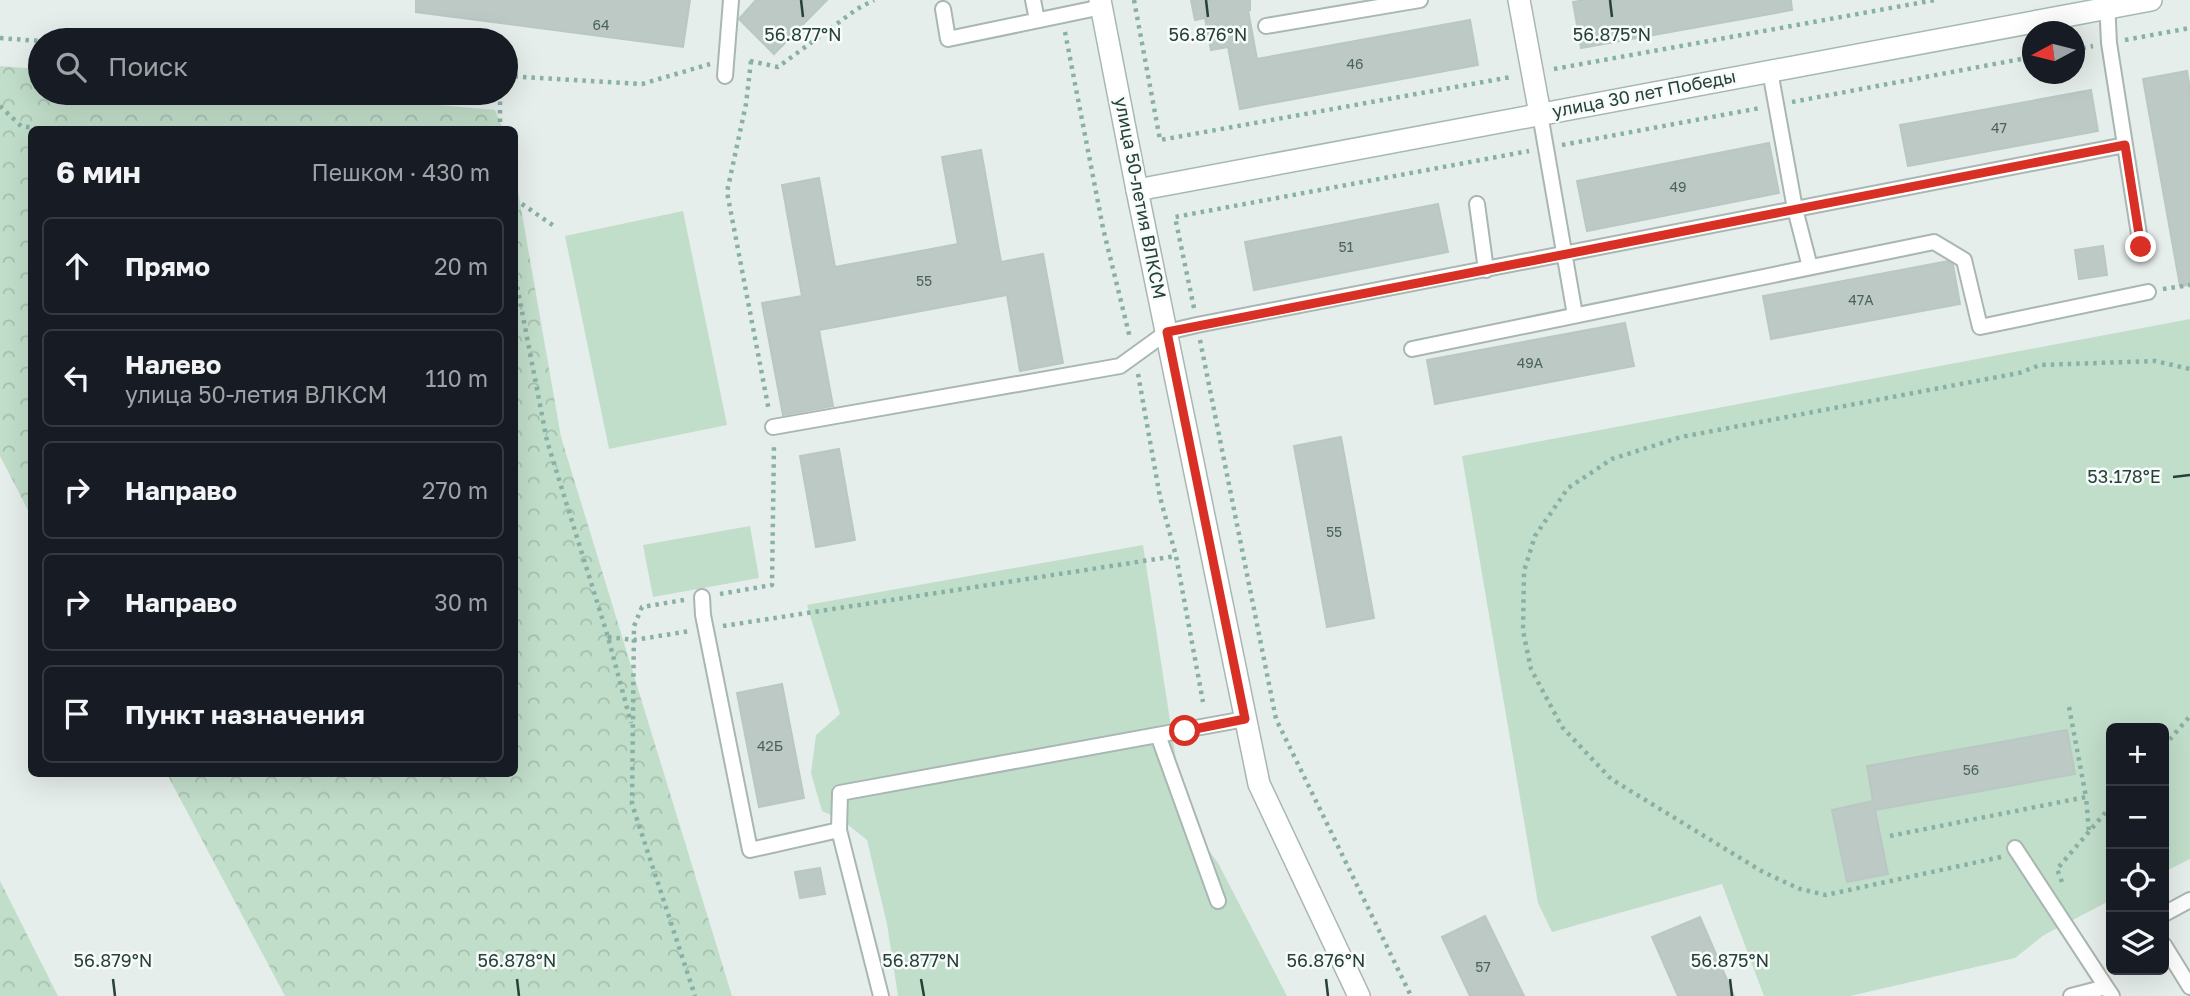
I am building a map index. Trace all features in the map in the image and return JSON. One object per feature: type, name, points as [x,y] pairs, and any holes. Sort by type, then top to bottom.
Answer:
[{"type":"main road","points":[[1518,0],[1540,114]]},
{"type":"main road","name":"улица 30 лет Победы","points":[[1138,190],[1770,71],[2108,4],[2151,0]]},
{"type":"main road","name":"улица 50-летия ВЛКСМ","points":[[1101,3],[1259,784],[1360,996]]},
{"type":"lane","points":[[725,76],[731,0]]},
{"type":"lane","points":[[1033,0],[1037,20]]},
{"type":"lane","points":[[1266,26],[1420,0]]},
{"type":"lane","points":[[943,9],[948,39],[1063,15],[1101,3]]},
{"type":"lane","points":[[2108,4],[2109,43],[2141,247]]},
{"type":"lane","points":[[1770,71],[1796,209],[1810,267]]},
{"type":"lane","points":[[1540,114],[1575,315]]},
{"type":"lane","points":[[772,427],[1120,366],[1167,332],[1197,325],[2125,145]]},
{"type":"lane","points":[[1477,204],[1486,270]]},
{"type":"lane","points":[[1412,349],[1934,243],[1964,260],[1980,327],[2148,292]]},
{"type":"lane","points":[[702,597],[703,615],[750,850],[839,830]]},
{"type":"lane","points":[[881,996],[839,830],[840,793],[1245,719]]},
{"type":"lane","points":[[1158,735],[1218,901]]},
{"type":"lane","points":[[2018,853],[2109,992],[2071,996]]},
{"type":"lane","points":[[2168,912],[2190,900]]},
{"type":"lane","points":[[2169,953],[2190,987]]},
{"type":"path","points":[[518,77],[642,84],[726,60],[751,61],[778,67],[874,0]]},
{"type":"path","points":[[1134,0],[1160,140]]},
{"type":"path","points":[[1063,15],[1102,228],[1132,346]]},
{"type":"path","points":[[2085,48],[2190,28]]},
{"type":"path","points":[[0,38],[28,40]]},
{"type":"path","points":[[1411,996],[1276,719],[1175,217],[2022,60]]},
{"type":"path","points":[[695,996],[632,804],[634,626],[642,607],[772,585],[772,427],[727,192],[746,104],[751,61]]},
{"type":"path","points":[[500,105],[500,126]]},
{"type":"path","points":[[0,106],[21,126],[28,127]]},
{"type":"path","points":[[518,204],[554,226]]},
{"type":"path","points":[[2148,292],[2190,285]]},
{"type":"path","points":[[518,291],[547,441],[608,636],[633,729]]},
{"type":"path","points":[[2064,888],[2057,869],[2018,853],[1826,895],[1800,889],[1763,872],[1611,779],[1562,727],[1531,669],[1523,631],[1524,571],[1535,536],[1568,488],[1612,459],[1681,437],[2019,373],[2040,365],[2155,361],[2190,369]]},
{"type":"path","points":[[1138,373],[1160,497],[1176,556],[1203,702]]},
{"type":"path","points":[[715,628],[1176,556]]},
{"type":"path","points":[[608,636],[634,640],[702,630]]},
{"type":"path","points":[[2069,707],[2089,832]]},
{"type":"path","points":[[2169,740],[2190,716]]},
{"type":"path","points":[[1890,836],[2085,797]]},
{"type":"path","points":[[2057,869],[2106,812]]},
{"type":"green space","points":[[0,66],[28,68],[28,105],[438,105],[495,110],[502,126],[28,126],[28,510],[0,456]]},
{"type":"green space","points":[[518,191],[561,437],[732,996],[285,996],[169,777],[518,777]]},
{"type":"green space","points":[[683,211],[727,425],[609,449],[565,236]]},
{"type":"green space","points":[[2190,319],[2190,859],[2169,870],[2169,723],[2106,723],[2106,903],[2044,935],[2015,958],[1850,996],[1764,996],[1722,884],[1552,932],[1538,903],[1462,456]]},
{"type":"green space","points":[[750,526],[759,578],[653,597],[643,545]]},
{"type":"green space","points":[[1143,545],[1185,818],[1218,863],[1287,996],[898,996],[887,924],[867,840],[841,819],[822,811],[811,773],[816,735],[840,714],[807,605]]},
{"type":"green space","points":[[0,881],[58,996],[0,996]]},
{"type":"building","points":[[416,0],[690,0],[683,47],[416,12]]},
{"type":"building","points":[[756,0],[827,0],[774,54],[739,19]]},
{"type":"building","points":[[1191,0],[1250,0],[1248,10],[1257,59],[1470,20],[1478,65],[1240,109],[1228,47],[1211,50],[1205,18],[1195,20]]},
{"type":"building","points":[[1791,0],[1792,10],[1581,48],[1573,2]]},
{"type":"building","points":[[2187,71],[2190,89],[2190,285],[2180,286],[2143,79]]},
{"type":"building","points":[[2091,90],[2098,131],[1908,166],[1900,125]]},
{"type":"building","points":[[1769,143],[1779,193],[1587,231],[1577,181]]},
{"type":"building","points":[[981,150],[1001,262],[1043,254],[1063,363],[1020,371],[1007,295],[819,330],[833,406],[783,415],[762,303],[802,296],[782,185],[819,178],[835,267],[958,244],[942,157]]},
{"type":"building","points":[[1438,204],[1448,252],[1254,290],[1245,242]]},
{"type":"building","points":[[2103,246],[2107,275],[2079,279],[2075,250]]},
{"type":"building","points":[[1948,261],[1953,265],[1960,304],[1771,339],[1763,296]]},
{"type":"building","points":[[1625,323],[1634,366],[1435,404],[1427,360]]},
{"type":"building","points":[[1341,437],[1374,618],[1327,627],[1294,446]]},
{"type":"building","points":[[839,449],[855,540],[816,547],[800,456]]},
{"type":"building","points":[[782,684],[804,798],[759,807],[737,693]]},
{"type":"building","points":[[2067,730],[2075,774],[1875,810],[1888,874],[1847,882],[1832,810],[1873,801],[1867,766]]},
{"type":"building","points":[[820,868],[825,894],[800,898],[795,872]]},
{"type":"building","points":[[1485,916],[1524,996],[1470,996],[1442,937]]},
{"type":"building","points":[[1700,917],[1734,996],[1678,996],[1652,937]]},
{"type":"route","points":[[1185,731],[1245,719],[1167,332],[2125,145],[2141,247]]}]
